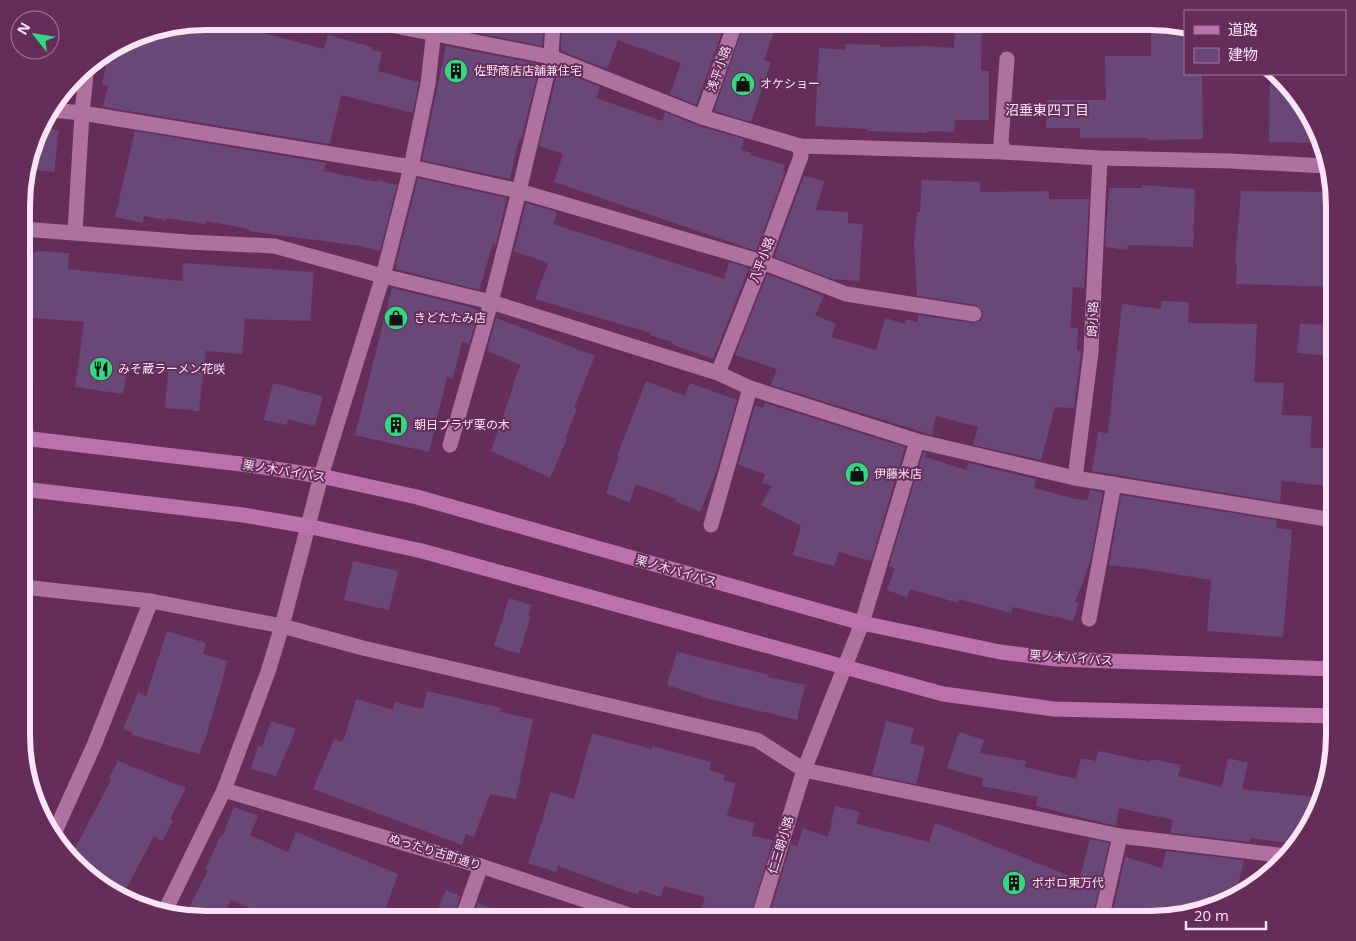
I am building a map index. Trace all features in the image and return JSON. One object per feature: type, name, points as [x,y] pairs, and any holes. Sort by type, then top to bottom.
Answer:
[{"type":"main road","name":"栗ノ木バイパス","points":[[30,439],[239,463],[320,476],[417,498],[862,623],[983,648],[1056,659],[1326,669]]},
{"type":"main road","points":[[30,490],[243,515],[307,526],[422,551],[942,694],[1054,709],[1326,716]]},
{"type":"street","points":[[167,907],[224,790],[268,672],[282,626],[320,476],[383,276],[411,167],[428,84],[434,30]]},
{"type":"street","points":[[442,30],[551,57],[702,117],[800,146],[1004,152],[1100,158],[1230,161],[1321,166]]},
{"type":"street","points":[[450,445],[491,302],[519,191],[551,57],[552,30]]},
{"type":"street","name":"浅平小路","points":[[702,117],[733,30]]},
{"type":"street","points":[[1004,152],[1001,142],[1007,59]]},
{"type":"street","points":[[75,232],[86,78]]},
{"type":"street","points":[[58,111],[411,167],[519,191],[762,262],[846,294],[974,314]]},
{"type":"street","name":"八平小路","points":[[718,373],[801,156],[800,146]]},
{"type":"street","name":"朗小路","points":[[1075,478],[1091,352],[1100,158]]},
{"type":"street","points":[[30,229],[188,242],[274,246],[383,276],[491,302],[718,373],[750,388],[917,441],[1075,478],[1326,522]]},
{"type":"street","points":[[711,525],[750,388]]},
{"type":"street","name":"仁三朗小路","points":[[761,911],[804,770],[843,667],[862,623],[917,441]]},
{"type":"street","points":[[1088,620],[1114,484]]},
{"type":"street","points":[[30,588],[151,601],[282,626],[363,648],[757,740],[804,770],[1120,836],[1278,855]]},
{"type":"street","points":[[57,829],[95,743],[151,601]]},
{"type":"street","name":"ぬったり古町通り","points":[[224,790],[481,866],[618,911]]},
{"type":"street","points":[[1103,911],[1120,836]]},
{"type":"street","points":[[465,911],[481,866]]},
{"type":"building","points":[[195,30],[264,30],[263,33],[324,49],[328,35],[372,47],[371,50],[382,52],[378,71],[419,82],[413,113],[341,95],[330,144],[103,107],[108,86],[102,84],[107,61],[128,48],[172,33]]},
{"type":"building","points":[[461,30],[543,30],[542,46]]},
{"type":"building","points":[[562,30],[723,30],[696,105],[670,94],[681,63],[618,40],[607,69],[561,51]]},
{"type":"building","name":"オケショー","points":[[742,30],[775,30],[764,60],[771,62],[751,122],[714,111]]},
{"type":"building","points":[[955,30],[982,30],[981,71],[989,71],[989,120],[955,120],[954,132],[927,131],[927,133],[867,131],[867,129],[815,126],[819,48],[845,50],[845,44],[880,45],[880,47],[926,46],[954,48]]},
{"type":"building","points":[[1151,30],[1184,33],[1184,75],[1202,75],[1203,139],[1080,138],[1080,128],[1046,128],[1047,100],[1106,100],[1105,56],[1151,56]]},
{"type":"building","points":[[446,46],[540,64],[510,179],[422,160]]},
{"type":"building","points":[[558,70],[600,87],[596,98],[662,121],[665,112],[699,126],[744,139],[741,150],[751,153],[750,155],[785,165],[783,171],[785,172],[756,251],[554,182],[563,154],[539,146]]},
{"type":"building","points":[[1270,78],[1290,99],[1308,128],[1314,143],[1269,142]]},
{"type":"building","points":[[48,128],[59,130],[54,172],[34,170]]},
{"type":"building","points":[[135,131],[326,163],[324,171],[397,185],[380,251],[360,246],[249,231],[249,229],[206,221],[206,224],[144,216],[143,223],[115,217]]},
{"type":"building","points":[[804,176],[824,181],[816,210],[848,212],[848,223],[863,224],[859,281],[832,279],[774,257]]},
{"type":"building","points":[[418,178],[507,198],[496,245],[493,244],[479,290],[396,269]]},
{"type":"building","points":[[922,180],[980,182],[980,192],[1049,191],[1049,199],[1089,199],[1084,288],[1073,287],[1070,328],[1078,328],[1077,351],[1081,351],[1074,408],[1055,407],[1041,460],[973,445],[978,427],[936,416],[932,435],[771,385],[777,369],[735,355],[767,274],[824,296],[815,315],[836,324],[831,337],[876,350],[885,318],[905,324],[907,319],[918,323],[918,315],[973,323],[981,320],[983,311],[976,305],[917,296],[914,243],[917,212],[920,212]]},
{"type":"building","points":[[1142,185],[1195,189],[1193,247],[1128,245],[1127,250],[1105,247],[1109,188],[1142,188]]},
{"type":"building","points":[[1241,191],[1325,192],[1326,287],[1236,284],[1237,263],[1235,263]]},
{"type":"building","points":[[526,203],[557,212],[553,224],[724,279],[729,262],[749,268],[713,359],[671,344],[672,342],[650,335],[651,333],[535,299],[548,263],[514,251]]},
{"type":"building","points":[[37,251],[69,253],[68,269],[182,281],[183,263],[314,272],[310,321],[245,319],[242,354],[206,351],[199,411],[165,408],[168,372],[127,370],[123,394],[75,387],[84,322],[30,318],[30,253],[36,253]]},
{"type":"building","points":[[392,288],[474,308],[479,311],[469,344],[462,342],[453,379],[447,377],[429,452],[355,435]]},
{"type":"building","points":[[1161,301],[1189,302],[1188,323],[1257,324],[1254,382],[1284,383],[1282,415],[1312,416],[1310,447],[1326,449],[1326,486],[1282,481],[1280,502],[1092,471],[1098,432],[1108,433],[1122,304],[1161,309]]},
{"type":"building","points":[[496,318],[595,356],[574,408],[577,409],[565,439],[567,439],[550,478],[491,451],[513,383],[521,365],[487,351]]},
{"type":"building","points":[[1300,324],[1326,325],[1326,356],[1297,353]]},
{"type":"building","points":[[646,381],[685,396],[690,383],[737,400],[716,472],[700,512],[675,501],[676,499],[636,484],[629,502],[606,493],[619,457],[617,456]]},
{"type":"building","points":[[273,383],[323,396],[315,426],[288,419],[287,425],[264,420]]},
{"type":"building","points":[[765,403],[905,447],[871,561],[839,552],[834,566],[793,555],[801,526],[761,505],[772,486],[762,483],[765,474],[738,465],[755,406],[763,408]]},
{"type":"building","points":[[923,452],[927,453],[925,457],[967,470],[968,463],[1036,479],[1034,488],[1076,499],[1088,500],[1090,490],[1103,492],[1090,563],[1075,602],[1079,603],[1073,621],[1013,607],[1011,613],[959,599],[958,603],[910,589],[907,597],[887,590],[895,568],[889,566]]},
{"type":"building","points":[[1121,495],[1277,520],[1276,528],[1292,530],[1283,637],[1207,631],[1211,580],[1109,565]]},
{"type":"building","points":[[353,561],[398,571],[389,610],[344,600]]},
{"type":"building","points":[[509,598],[532,605],[528,616],[531,616],[519,654],[494,646]]},
{"type":"building","points":[[167,631],[206,643],[203,654],[228,661],[206,737],[199,754],[132,735],[133,733],[123,729],[138,692],[146,696]]},
{"type":"building","points":[[677,652],[805,685],[797,720],[701,697],[667,685]]},
{"type":"building","points":[[427,691],[501,708],[500,712],[533,719],[516,799],[490,794],[474,837],[466,834],[462,845],[313,789],[334,739],[342,742],[344,739],[356,699],[393,710],[395,702],[423,709]]},
{"type":"building","points":[[271,721],[296,729],[276,776],[251,769],[258,746],[262,747]]},
{"type":"building","points":[[886,721],[914,728],[910,743],[925,747],[916,784],[872,775]]},
{"type":"building","points":[[959,732],[984,740],[980,753],[1026,761],[1025,767],[1076,779],[1081,758],[1096,761],[1098,751],[1150,762],[1151,759],[1181,765],[1178,776],[1222,787],[1228,758],[1248,763],[1242,789],[1315,797],[1308,813],[1289,843],[1250,838],[1249,842],[1170,833],[1173,820],[1119,808],[1116,826],[1036,806],[1038,797],[982,786],[983,779],[947,768]]},
{"type":"building","points":[[592,733],[652,749],[652,746],[711,762],[709,770],[725,775],[723,780],[736,783],[727,816],[755,823],[752,836],[773,840],[752,911],[700,911],[705,897],[664,886],[661,897],[640,890],[638,895],[558,866],[556,872],[528,863],[551,792],[574,799]]},
{"type":"building","points":[[118,761],[186,788],[170,819],[173,821],[162,841],[154,836],[125,891],[99,875],[74,851],[111,780],[109,778]]},
{"type":"building","points":[[835,806],[860,812],[857,824],[929,842],[935,823],[1079,880],[1090,839],[1109,843],[1094,911],[771,911],[791,844],[797,846],[803,828],[828,837]]},
{"type":"building","points":[[234,807],[258,816],[250,835],[288,852],[296,832],[398,874],[385,911],[256,911],[231,900],[225,911],[188,910],[208,871],[205,870],[221,835],[223,835]]},
{"type":"building","points":[[1166,851],[1244,860],[1238,887],[1217,898],[1184,908],[1161,911],[1113,911],[1125,857],[1162,868]]},
{"type":"building","points":[[446,890],[460,896],[455,911],[437,911]]},
{"type":"building","points":[[478,903],[497,911],[475,911]]},
{"type":"place","name":"佐野商店店舗兼住宅","points":[[456,71]]},
{"type":"place","name":"オケショー","points":[[743,84]]},
{"type":"place","name":"きどたたみ店","points":[[396,318]]},
{"type":"place","name":"みそ蔵ラーメン花咲","points":[[101,369]]},
{"type":"place","name":"朝日プラザ栗の木","points":[[396,425]]},
{"type":"place","name":"伊藤米店","points":[[857,474]]},
{"type":"place","name":"ポポロ東万代","points":[[1014,883]]},
{"type":"district","name":"沼垂東四丁目","points":[[1047,110]]}]
